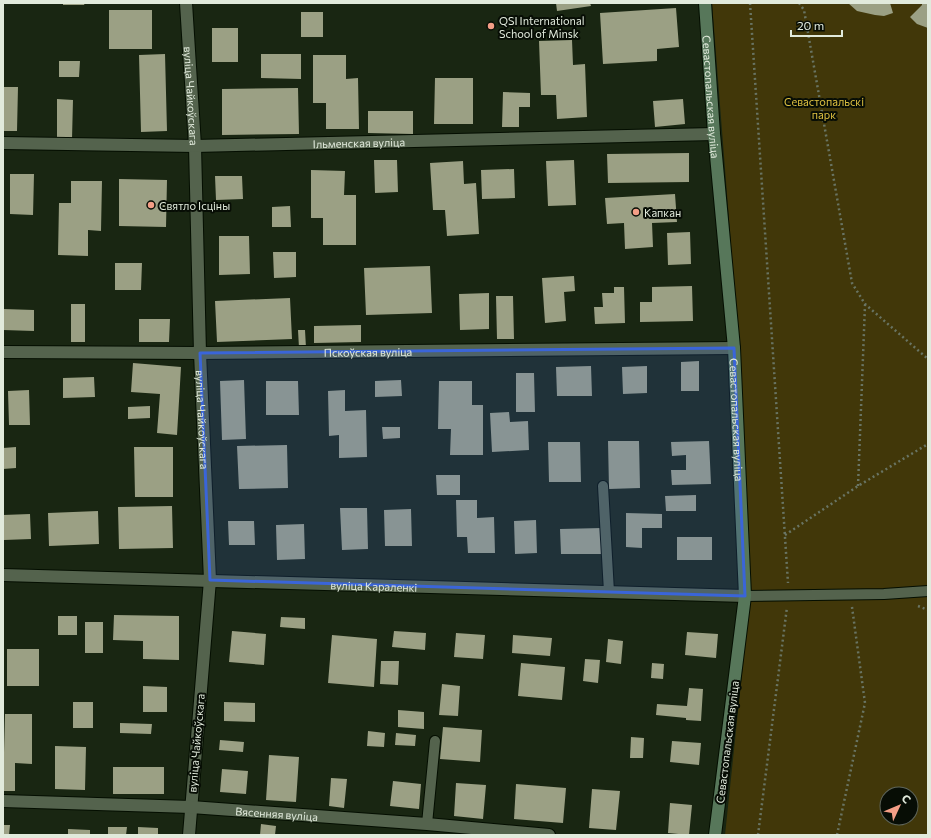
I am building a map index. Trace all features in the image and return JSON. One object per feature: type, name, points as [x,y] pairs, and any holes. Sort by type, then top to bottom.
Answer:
[{"type":"street","name":"вуліца Чайкоўскага","points":[[186,3],[195,146],[200,353],[210,580],[189,835]]},
{"type":"street","name":"Севастопальская вуліца","points":[[705,3],[714,134],[734,348],[745,596],[715,835]]},
{"type":"street","name":"Ільменская вуліца","points":[[3,143],[195,146],[714,134]]},
{"type":"street","name":"Пскоўская вуліца","points":[[3,352],[200,353],[734,348]]},
{"type":"street","name":"вуліца Караленкі","points":[[3,575],[745,596]]},
{"type":"street","name":"Вясенняя вуліца","points":[[3,801],[191,807],[427,824],[549,835]]},
{"type":"lane","points":[[603,486],[609,592]]},
{"type":"lane","points":[[745,596],[851,595],[928,591]]},
{"type":"lane","points":[[427,824],[435,741]]},
{"type":"path","points":[[750,3],[788,596],[758,835]]},
{"type":"path","points":[[799,3],[804,10],[852,282],[865,304],[928,359]]},
{"type":"path","points":[[858,486],[865,304]]},
{"type":"path","points":[[785,535],[858,486],[928,444]]},
{"type":"path","points":[[837,835],[865,703],[851,595]]},
{"type":"highlighted area","points":[[734,348],[745,596],[210,580],[200,353]]},
{"type":"green space","name":"Севастопальскі парк","points":[[712,3],[928,3],[928,835],[725,835],[750,598],[739,347]]},
{"type":"building","points":[[63,3],[85,3],[84,5],[63,5]]},
{"type":"building","points":[[556,3],[590,3],[591,6],[557,11]]},
{"type":"building","points":[[848,3],[890,3],[893,13],[884,16],[857,11]]},
{"type":"building","points":[[922,3],[928,3],[928,28],[917,24],[910,17],[922,5]]},
{"type":"building","points":[[676,8],[679,47],[657,49],[657,61],[603,64],[600,13]]},
{"type":"building","points":[[109,10],[152,10],[152,49],[109,49]]},
{"type":"building","points":[[301,12],[323,12],[323,37],[301,37]]},
{"type":"building","points":[[212,28],[238,28],[238,62],[212,62]]},
{"type":"building","points":[[572,40],[573,65],[585,64],[587,117],[557,119],[556,95],[541,95],[539,41]]},
{"type":"building","points":[[165,54],[167,131],[141,132],[139,55]]},
{"type":"building","points":[[261,54],[301,54],[301,79],[261,78]]},
{"type":"building","points":[[313,55],[346,55],[346,79],[358,78],[359,129],[326,129],[326,103],[313,103]]},
{"type":"building","points":[[59,61],[80,61],[79,77],[59,77]]},
{"type":"building","points":[[435,78],[473,78],[473,124],[434,124]]},
{"type":"building","points":[[3,87],[18,87],[17,131],[3,131]]},
{"type":"building","points":[[298,88],[299,134],[222,135],[222,89]]},
{"type":"building","points":[[503,92],[530,93],[530,107],[519,107],[519,127],[502,127]]},
{"type":"building","points":[[57,99],[73,100],[72,139],[57,139]]},
{"type":"building","points":[[683,99],[685,124],[655,127],[653,101]]},
{"type":"building","points":[[368,111],[413,111],[413,134],[368,133]]},
{"type":"building","points":[[689,153],[689,182],[608,183],[607,154]]},
{"type":"building","points":[[374,160],[397,160],[398,192],[375,193]]},
{"type":"building","points":[[574,160],[576,205],[548,206],[546,161]]},
{"type":"building","points":[[463,161],[464,184],[476,183],[479,234],[447,236],[445,210],[433,210],[430,163]]},
{"type":"building","points":[[514,169],[515,198],[482,199],[481,170]]},
{"type":"building","points":[[311,170],[345,171],[344,195],[356,195],[356,245],[323,245],[323,218],[311,218]]},
{"type":"building","points":[[10,174],[34,174],[33,215],[10,214]]},
{"type":"building","points":[[215,176],[242,176],[243,199],[216,200]]},
{"type":"building","points":[[119,179],[167,180],[166,227],[119,226]]},
{"type":"building","points":[[71,181],[102,181],[101,231],[88,230],[88,256],[58,255],[59,203],[71,203]]},
{"type":"building","points":[[675,194],[677,222],[652,223],[653,247],[625,249],[624,223],[607,224],[605,198]]},
{"type":"building","points":[[290,206],[291,227],[272,227],[272,207]]},
{"type":"building","points":[[690,232],[691,264],[668,265],[667,233]]},
{"type":"building","points":[[219,236],[249,236],[250,274],[219,275]]},
{"type":"building","points":[[273,252],[296,252],[296,277],[274,278]]},
{"type":"building","points":[[115,263],[142,263],[141,290],[115,290]]},
{"type":"building","points":[[430,266],[432,313],[366,315],[364,268]]},
{"type":"building","points":[[574,276],[575,291],[564,292],[566,321],[545,323],[542,278]]},
{"type":"building","points":[[692,286],[693,321],[640,322],[640,302],[652,302],[652,287]]},
{"type":"building","points":[[614,287],[624,287],[625,323],[595,324],[594,307],[603,307],[602,293],[614,293]]},
{"type":"building","points":[[489,293],[489,329],[460,330],[459,294]]},
{"type":"building","points":[[496,296],[513,296],[514,339],[497,339]]},
{"type":"building","points":[[290,298],[292,339],[217,342],[215,301]]},
{"type":"building","points":[[71,304],[85,304],[85,342],[71,342]]},
{"type":"building","points":[[3,309],[34,310],[34,331],[3,330]]},
{"type":"building","points":[[139,319],[170,319],[169,342],[139,342]]},
{"type":"building","points":[[361,325],[361,342],[314,343],[314,326]]},
{"type":"building","points":[[298,330],[305,330],[306,348],[299,348]]},
{"type":"building","points":[[699,361],[699,391],[681,391],[681,362]]},
{"type":"building","points":[[133,363],[181,367],[177,435],[157,433],[160,394],[131,392]]},
{"type":"building","points":[[591,366],[592,396],[557,396],[556,367]]},
{"type":"building","points":[[647,366],[647,393],[623,394],[622,367]]},
{"type":"building","points":[[516,373],[534,373],[535,412],[516,412]]},
{"type":"building","points":[[94,377],[95,397],[63,398],[63,378]]},
{"type":"building","points":[[244,380],[246,439],[222,440],[220,381]]},
{"type":"building","points":[[401,380],[402,396],[375,397],[375,381]]},
{"type":"building","points":[[266,381],[298,381],[299,415],[266,415]]},
{"type":"building","points":[[439,381],[472,381],[472,405],[483,405],[483,455],[450,455],[451,429],[438,429]]},
{"type":"building","points":[[29,390],[30,425],[9,425],[8,391]]},
{"type":"building","points":[[345,390],[345,411],[366,410],[367,457],[339,458],[339,435],[329,436],[328,391]]},
{"type":"building","points":[[150,406],[150,418],[128,419],[128,407]]},
{"type":"building","points":[[509,412],[510,422],[528,421],[529,450],[492,452],[490,413]]},
{"type":"building","points":[[382,427],[400,427],[400,438],[383,439]]},
{"type":"building","points":[[608,441],[639,441],[640,488],[609,489]]},
{"type":"building","points":[[709,441],[711,484],[672,485],[671,470],[686,470],[686,455],[672,456],[671,442]]},
{"type":"building","points":[[548,442],[580,442],[581,482],[549,482]]},
{"type":"building","points":[[287,445],[288,488],[239,489],[237,446]]},
{"type":"building","points":[[16,447],[16,468],[3,469],[3,448]]},
{"type":"building","points":[[134,447],[173,447],[173,497],[135,497]]},
{"type":"building","points":[[436,475],[460,475],[460,495],[437,495]]},
{"type":"building","points":[[696,495],[696,511],[666,511],[665,496]]},
{"type":"building","points":[[456,500],[477,500],[477,518],[494,517],[495,553],[468,553],[467,537],[457,537]]},
{"type":"building","points":[[172,506],[173,548],[119,549],[118,507]]},
{"type":"building","points":[[340,508],[367,508],[368,549],[342,550]]},
{"type":"building","points":[[411,509],[412,546],[385,546],[384,510]]},
{"type":"building","points":[[98,511],[99,544],[49,546],[48,513]]},
{"type":"building","points":[[626,513],[662,514],[662,528],[642,528],[642,548],[626,547]]},
{"type":"building","points":[[30,514],[31,539],[4,540],[3,515]]},
{"type":"building","points":[[536,520],[537,553],[515,554],[514,521]]},
{"type":"building","points":[[228,521],[254,521],[255,545],[229,545]]},
{"type":"building","points":[[304,524],[305,559],[277,560],[276,525]]},
{"type":"building","points":[[602,528],[602,554],[561,554],[560,529]]},
{"type":"building","points":[[677,537],[712,537],[712,560],[677,560]]},
{"type":"building","points":[[114,615],[179,616],[179,660],[143,659],[143,641],[113,640]]},
{"type":"building","points":[[58,616],[77,616],[77,635],[58,635]]},
{"type":"building","points":[[281,617],[305,618],[305,629],[280,627]]},
{"type":"building","points":[[85,622],[103,622],[103,653],[85,653]]},
{"type":"building","points":[[232,631],[266,634],[264,665],[229,662]]},
{"type":"building","points":[[394,631],[426,633],[425,650],[392,647]]},
{"type":"building","points":[[687,632],[718,634],[716,658],[685,655]]},
{"type":"building","points":[[456,633],[485,635],[483,659],[454,657]]},
{"type":"building","points":[[332,635],[377,639],[374,687],[328,683]]},
{"type":"building","points":[[513,635],[552,638],[550,656],[512,653]]},
{"type":"building","points":[[608,639],[623,641],[621,664],[606,662]]},
{"type":"building","points":[[7,649],[39,649],[39,686],[7,686]]},
{"type":"building","points":[[585,659],[600,660],[598,683],[583,681]]},
{"type":"building","points":[[381,661],[399,661],[398,685],[380,684]]},
{"type":"building","points":[[521,663],[565,667],[562,700],[518,696]]},
{"type":"building","points":[[652,663],[664,664],[663,679],[651,678]]},
{"type":"building","points":[[442,684],[460,686],[458,716],[439,715]]},
{"type":"building","points":[[143,686],[167,687],[167,712],[143,712]]},
{"type":"building","points":[[689,688],[703,689],[701,721],[656,715],[657,704],[687,706]]},
{"type":"building","points":[[73,702],[93,702],[93,728],[73,728]]},
{"type":"building","points":[[224,702],[255,703],[255,722],[224,721]]},
{"type":"building","points":[[398,710],[424,712],[424,729],[398,727]]},
{"type":"building","points":[[5,714],[32,714],[32,764],[15,763],[15,791],[3,791]]},
{"type":"building","points":[[120,723],[152,724],[151,734],[120,733]]},
{"type":"building","points":[[443,727],[482,730],[480,762],[440,759]]},
{"type":"building","points":[[368,731],[385,733],[384,747],[367,746]]},
{"type":"building","points":[[396,733],[416,735],[415,746],[395,745]]},
{"type":"building","points":[[631,737],[644,738],[643,758],[630,758]]},
{"type":"building","points":[[220,740],[244,742],[243,752],[219,750]]},
{"type":"building","points":[[672,741],[701,743],[699,765],[670,762]]},
{"type":"building","points":[[55,746],[86,747],[85,790],[55,789]]},
{"type":"building","points":[[269,755],[299,757],[296,802],[266,800]]},
{"type":"building","points":[[113,767],[164,767],[164,794],[113,794]]},
{"type":"building","points":[[222,769],[248,771],[246,794],[220,792]]},
{"type":"building","points":[[331,778],[347,779],[344,808],[329,806]]},
{"type":"building","points":[[393,781],[421,784],[419,809],[390,806]]},
{"type":"building","points":[[456,783],[486,785],[483,819],[454,816]]},
{"type":"building","points":[[516,784],[566,788],[563,823],[514,819]]},
{"type":"building","points":[[592,789],[620,791],[616,830],[589,828]]},
{"type":"building","points":[[670,803],[692,805],[689,835],[668,833]]},
{"type":"building","points":[[261,824],[276,826],[275,835],[260,835]]},
{"type":"building","points":[[3,825],[10,825],[9,835],[3,835]]},
{"type":"building","points":[[108,827],[127,827],[126,835],[108,835]]},
{"type":"building","points":[[138,827],[158,828],[158,835],[138,835]]},
{"type":"building","points":[[68,829],[90,830],[90,835],[68,835]]},
{"type":"place","name":"QSI International School of Minsk","points":[[491,26]]},
{"type":"place","name":"Святло Ісціны","points":[[151,205]]},
{"type":"place","name":"Капкан","points":[[636,212]]}]
